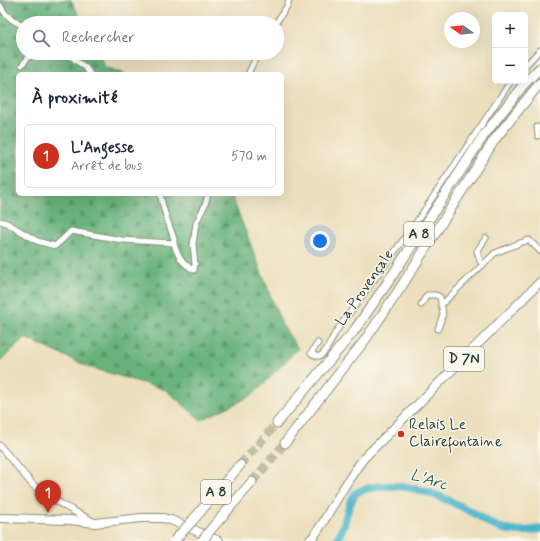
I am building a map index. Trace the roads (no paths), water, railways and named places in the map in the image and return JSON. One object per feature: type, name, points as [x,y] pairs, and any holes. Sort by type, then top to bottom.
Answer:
[{"type":"highway","name":"La Provençale","points":[[277,423],[354,331],[388,282],[484,135],[524,84],[540,68]]},
{"type":"highway","name":"La Provençale","points":[[285,443],[365,340],[399,290],[495,139],[540,83]]},
{"type":"highway","name":"A 8","points":[[174,541],[240,465]]},
{"type":"highway","name":"A 8","points":[[202,541],[252,482]]},
{"type":"main road","name":"D 7N","points":[[309,541],[364,458],[540,282]]},
{"type":"main road","points":[[0,518],[71,520],[95,523],[141,518],[162,518],[171,520],[219,541]]},
{"type":"street","points":[[281,16],[289,0]]},
{"type":"street","points":[[0,5],[6,15],[16,22]]},
{"type":"street","points":[[528,63],[540,50]]},
{"type":"street","points":[[22,65],[26,60]]},
{"type":"street","points":[[75,60],[89,72]]},
{"type":"street","points":[[249,72],[255,60]]},
{"type":"street","points":[[318,343],[311,354],[318,356],[326,350],[339,328],[417,221],[509,84]]},
{"type":"street","points":[[538,136],[537,127],[540,127]]},
{"type":"street","points":[[160,196],[179,256],[187,266],[194,270],[195,264],[192,244],[196,223],[205,205],[207,196]]},
{"type":"street","points":[[0,221],[7,223],[37,241],[55,246],[71,231],[122,240],[174,243]]},
{"type":"street","points":[[483,265],[477,251],[486,238]]},
{"type":"street","points":[[441,306],[495,253],[529,240],[540,251]]},
{"type":"street","points":[[421,305],[427,295],[430,294],[440,297],[442,314],[438,329]]},
{"type":"street","points":[[0,446],[39,490],[68,509],[95,523]]},
{"type":"waterway","name":"L'Arc","points":[[337,541],[350,504],[356,493],[366,489],[389,486],[402,486],[427,492],[474,513],[500,528],[518,531],[540,529]]},
{"type":"tunnel","points":[[240,465],[277,423]]},
{"type":"tunnel","points":[[252,482],[285,443]]},
{"type":"place","name":"Relais Le Clairefontaine","points":[[401,434]]},
{"type":"place","name":"L'Angesse","points":[[48,513]]}]
